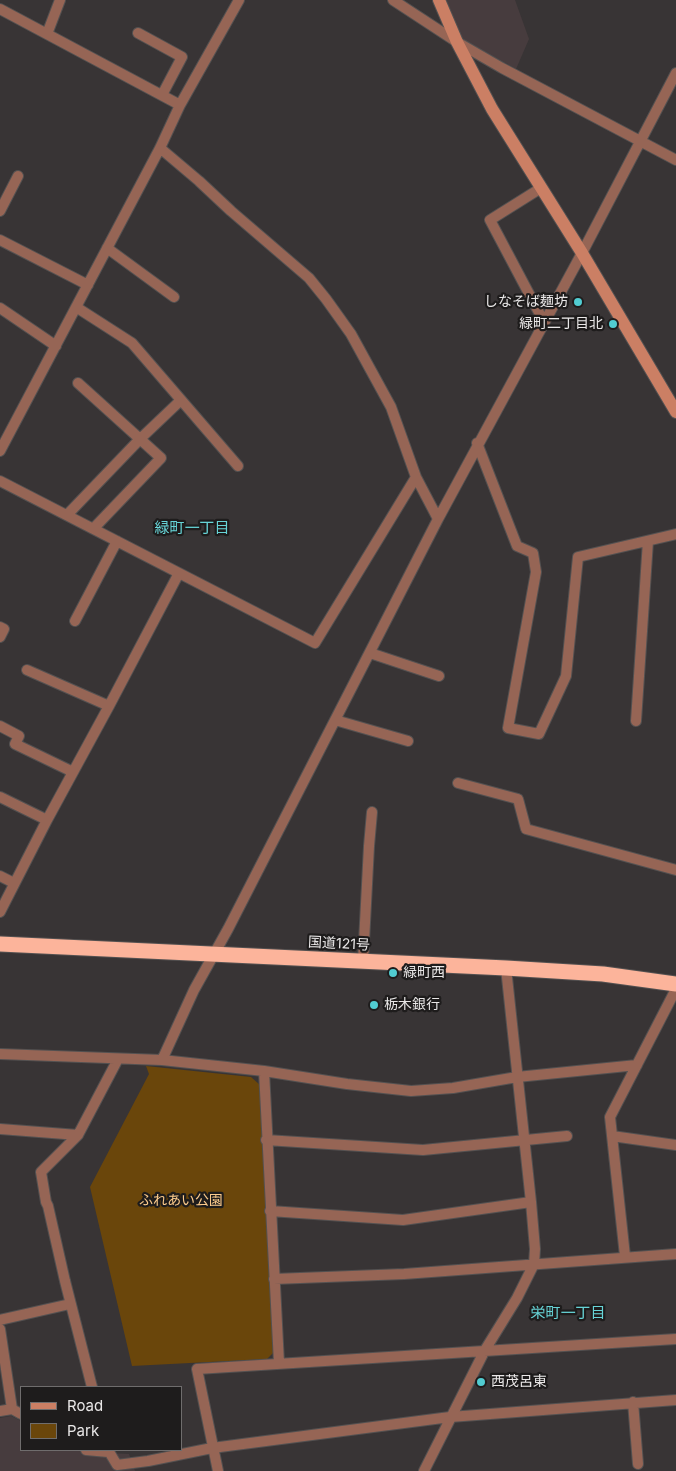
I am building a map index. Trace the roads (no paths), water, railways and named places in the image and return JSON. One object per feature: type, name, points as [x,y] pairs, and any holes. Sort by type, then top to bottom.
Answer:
[{"type":"highway","name":"国道121号","points":[[0,944],[506,968],[603,974],[676,984]]},
{"type":"street","points":[[47,34],[60,0]]},
{"type":"street","points":[[0,451],[160,148],[180,105],[239,0]]},
{"type":"street","points":[[393,0],[457,42],[502,68],[676,160]]},
{"type":"street","points":[[439,0],[457,42],[492,109],[582,253],[676,412]]},
{"type":"street","points":[[0,9],[180,105]]},
{"type":"street","points":[[138,33],[182,57],[162,95]]},
{"type":"street","points":[[162,1060],[194,990],[477,443],[582,253],[676,73]]},
{"type":"street","points":[[160,148],[309,278],[326,299],[351,334],[391,407],[416,477],[438,519]]},
{"type":"street","points":[[0,211],[18,176]]},
{"type":"street","points":[[541,188],[490,220],[544,322]]},
{"type":"street","points":[[0,240],[88,285]]},
{"type":"street","points":[[107,248],[174,297]]},
{"type":"street","points":[[76,307],[132,343],[238,466]]},
{"type":"street","points":[[0,308],[56,346]]},
{"type":"street","points":[[78,382],[162,458],[93,529]]},
{"type":"street","points":[[67,516],[140,439],[181,400]]},
{"type":"street","points":[[477,443],[516,546],[533,553],[536,572],[508,728],[539,734],[566,676],[578,558],[676,534]]},
{"type":"street","points":[[0,481],[315,643],[416,477]]},
{"type":"street","points":[[75,621],[118,541]]},
{"type":"street","points":[[636,721],[648,541]]},
{"type":"street","points":[[0,912],[179,573]]},
{"type":"street","points":[[0,627],[4,629],[0,638]]},
{"type":"street","points":[[370,653],[438,676]]},
{"type":"street","points":[[27,670],[109,706]]},
{"type":"street","points":[[335,720],[408,741]]},
{"type":"street","points":[[0,726],[20,736],[15,744],[73,772]]},
{"type":"street","points":[[458,783],[518,799],[526,829],[676,870]]},
{"type":"street","points":[[0,797],[47,820]]},
{"type":"street","points":[[363,961],[372,812]]},
{"type":"street","points":[[0,876],[14,883]]},
{"type":"street","points":[[424,1471],[485,1350],[517,1298],[534,1264],[532,1202],[506,968]]},
{"type":"street","points":[[626,1256],[610,1117],[676,988]]},
{"type":"street","points":[[0,1054],[162,1060],[264,1071],[347,1084],[411,1091],[453,1088],[517,1077],[637,1065]]},
{"type":"street","points":[[92,1386],[70,1304],[46,1202],[41,1172],[78,1135],[118,1059]]},
{"type":"street","points":[[264,1071],[278,1363]]},
{"type":"street","points":[[0,1128],[78,1135]]},
{"type":"street","points":[[266,1140],[423,1150],[567,1136]]},
{"type":"street","points":[[612,1136],[676,1145]]},
{"type":"street","points":[[270,1210],[403,1220],[532,1202]]},
{"type":"street","points":[[274,1279],[404,1274],[626,1256],[676,1254]]},
{"type":"street","points":[[0,1320],[70,1304]]},
{"type":"street","points":[[0,1329],[16,1412],[0,1411]]},
{"type":"street","points":[[218,1471],[197,1369],[676,1339]]},
{"type":"street","points":[[108,1451],[117,1465],[149,1466],[212,1448],[450,1417],[676,1400]]},
{"type":"street","points":[[633,1402],[638,1464]]},
{"type":"place","name":"しなそば麺坊","points":[[578,302]]},
{"type":"place","name":"緑町二丁目北","points":[[613,324]]},
{"type":"place","name":"緑町西","points":[[393,973]]},
{"type":"place","name":"栃木銀行","points":[[374,1005]]},
{"type":"place","name":"西茂呂東","points":[[481,1382]]},
{"type":"district","name":"緑町一丁目","points":[[192,528]]},
{"type":"district","name":"栄町一丁目","points":[[568,1313]]},
{"type":"park label","name":"ふれあい公園","points":[[181,1201]]}]
